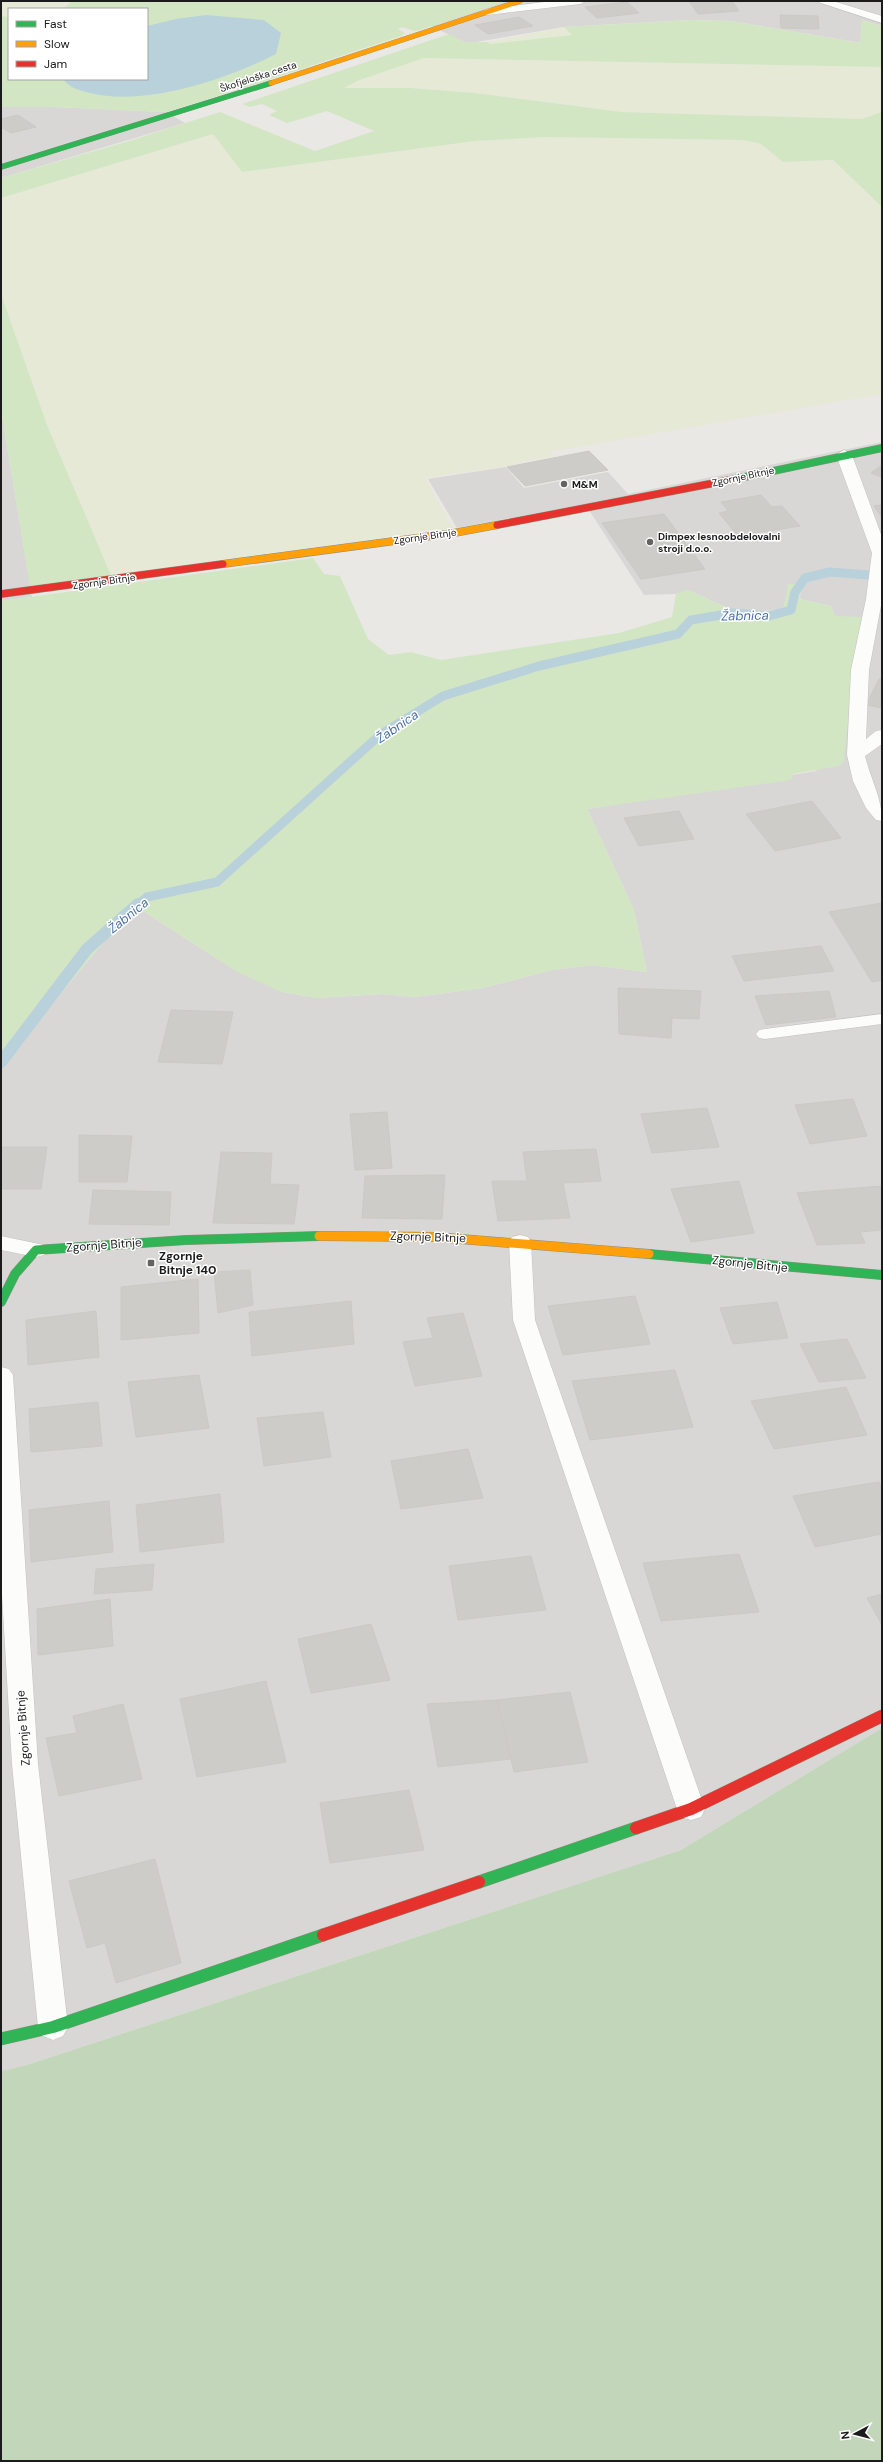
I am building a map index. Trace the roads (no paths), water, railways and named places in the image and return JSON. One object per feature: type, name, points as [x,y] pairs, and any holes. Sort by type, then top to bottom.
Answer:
[{"type":"street","name":"Škofjeloška cesta","points":[[1,167],[327,66],[520,1]]},
{"type":"street","points":[[487,12],[580,1]]},
{"type":"street","points":[[821,1],[882,20]]},
{"type":"street","name":"Zgornje Bitnje","points":[[1,594],[461,531],[652,496],[882,448]]},
{"type":"street","points":[[844,455],[880,553],[876,584],[878,607],[860,670],[856,755],[862,781],[875,808],[882,816]]},
{"type":"street","points":[[856,755],[882,736]]},
{"type":"street","name":"Zgornje Bitnje","points":[[36,1250],[281,1235],[434,1237],[520,1242],[882,1275]]},
{"type":"street","points":[[520,1242],[524,1320],[692,1809]]},
{"type":"street","points":[[1,1243],[36,1250]]},
{"type":"street","points":[[1,1302],[5,1287],[16,1270],[36,1250]]},
{"type":"street","name":"Zgornje Bitnje","points":[[1,1375],[25,1764],[53,2027]]},
{"type":"street","points":[[1,2039],[53,2027],[692,1809],[882,1716]]},
{"type":"lane","points":[[765,1034],[882,1019]]},
{"type":"water","points":[[206,15],[264,20],[281,33],[276,54],[255,64],[208,82],[157,94],[108,96],[76,89],[64,80],[148,80],[148,26],[176,19]]},
{"type":"waterway","name":"Žabnica","points":[[137,905],[147,897],[217,882],[381,734],[443,696],[539,666],[678,634],[691,620],[733,613],[769,616],[791,610],[795,592],[805,578],[830,572],[882,576]]},
{"type":"waterway","name":"Žabnica","points":[[1,1062],[87,949],[138,904]]},
{"type":"place","name":"M&M","points":[[564,484]]},
{"type":"place","name":"Dimpex lesnoobdelovalni stroji d.o.o.","points":[[650,542]]},
{"type":"place","name":"Zgornje Bitnje 140","points":[[151,1263]]}]
